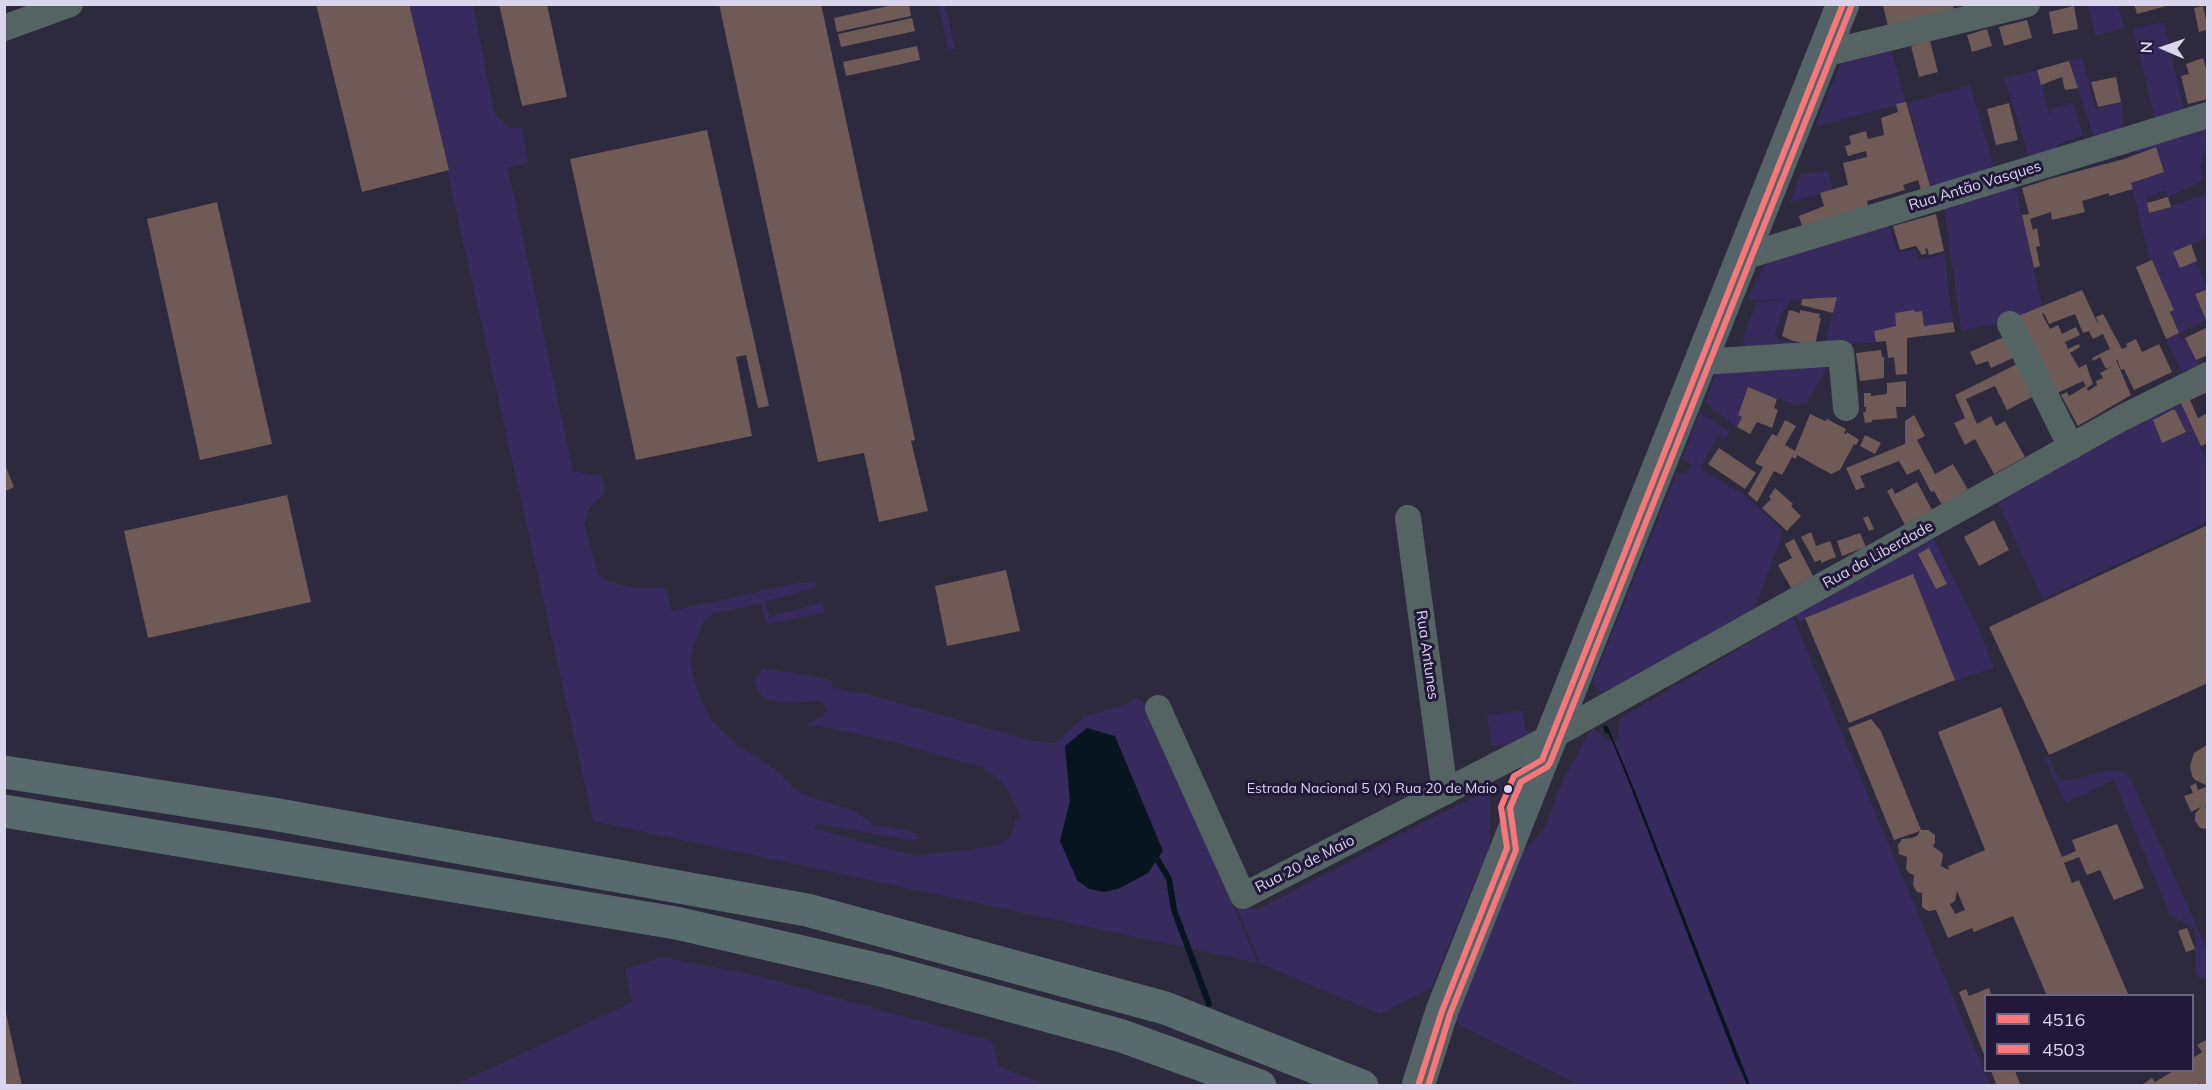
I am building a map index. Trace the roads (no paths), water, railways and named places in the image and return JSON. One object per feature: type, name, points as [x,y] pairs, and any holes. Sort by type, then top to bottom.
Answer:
[{"type":"highway","points":[[4,772],[273,814],[807,910],[1165,1008],[1362,1086]]},
{"type":"highway","points":[[4,811],[676,923],[885,971],[1122,1036],[1260,1086]]},
{"type":"main road","points":[[1418,1086],[1442,1011],[1843,4]]},
{"type":"street","points":[[4,28],[70,4]]},
{"type":"street","points":[[1823,54],[2027,4]]},
{"type":"street","name":"Rua Antão Vasques","points":[[1743,257],[2208,115]]},
{"type":"street","points":[[2010,324],[2071,447]]},
{"type":"street","points":[[1701,363],[1841,353],[1845,408]]},
{"type":"street","name":"Rua da Liberdade","points":[[1551,737],[2152,402],[2208,375]]},
{"type":"street","name":"Rua Antunes","points":[[1408,518],[1445,792]]},
{"type":"street","name":"Rua 20 de Maio","points":[[1158,708],[1243,896],[1551,737]]},
{"type":"water","points":[[1607,725],[1750,1085],[1747,1085],[1736,1060],[1630,785],[1609,734],[1605,733],[1603,727]]},
{"type":"water","points":[[1087,728],[1115,736],[1163,851],[1148,873],[1118,889],[1104,892],[1089,889],[1077,880],[1060,841],[1070,801],[1065,746]]},
{"type":"waterway","points":[[1157,859],[1169,879],[1174,910],[1209,1004]]},
{"type":"place","name":"Estrada Nacional 5 (X) Rua 20 de Maio","points":[[1508,789]]}]
